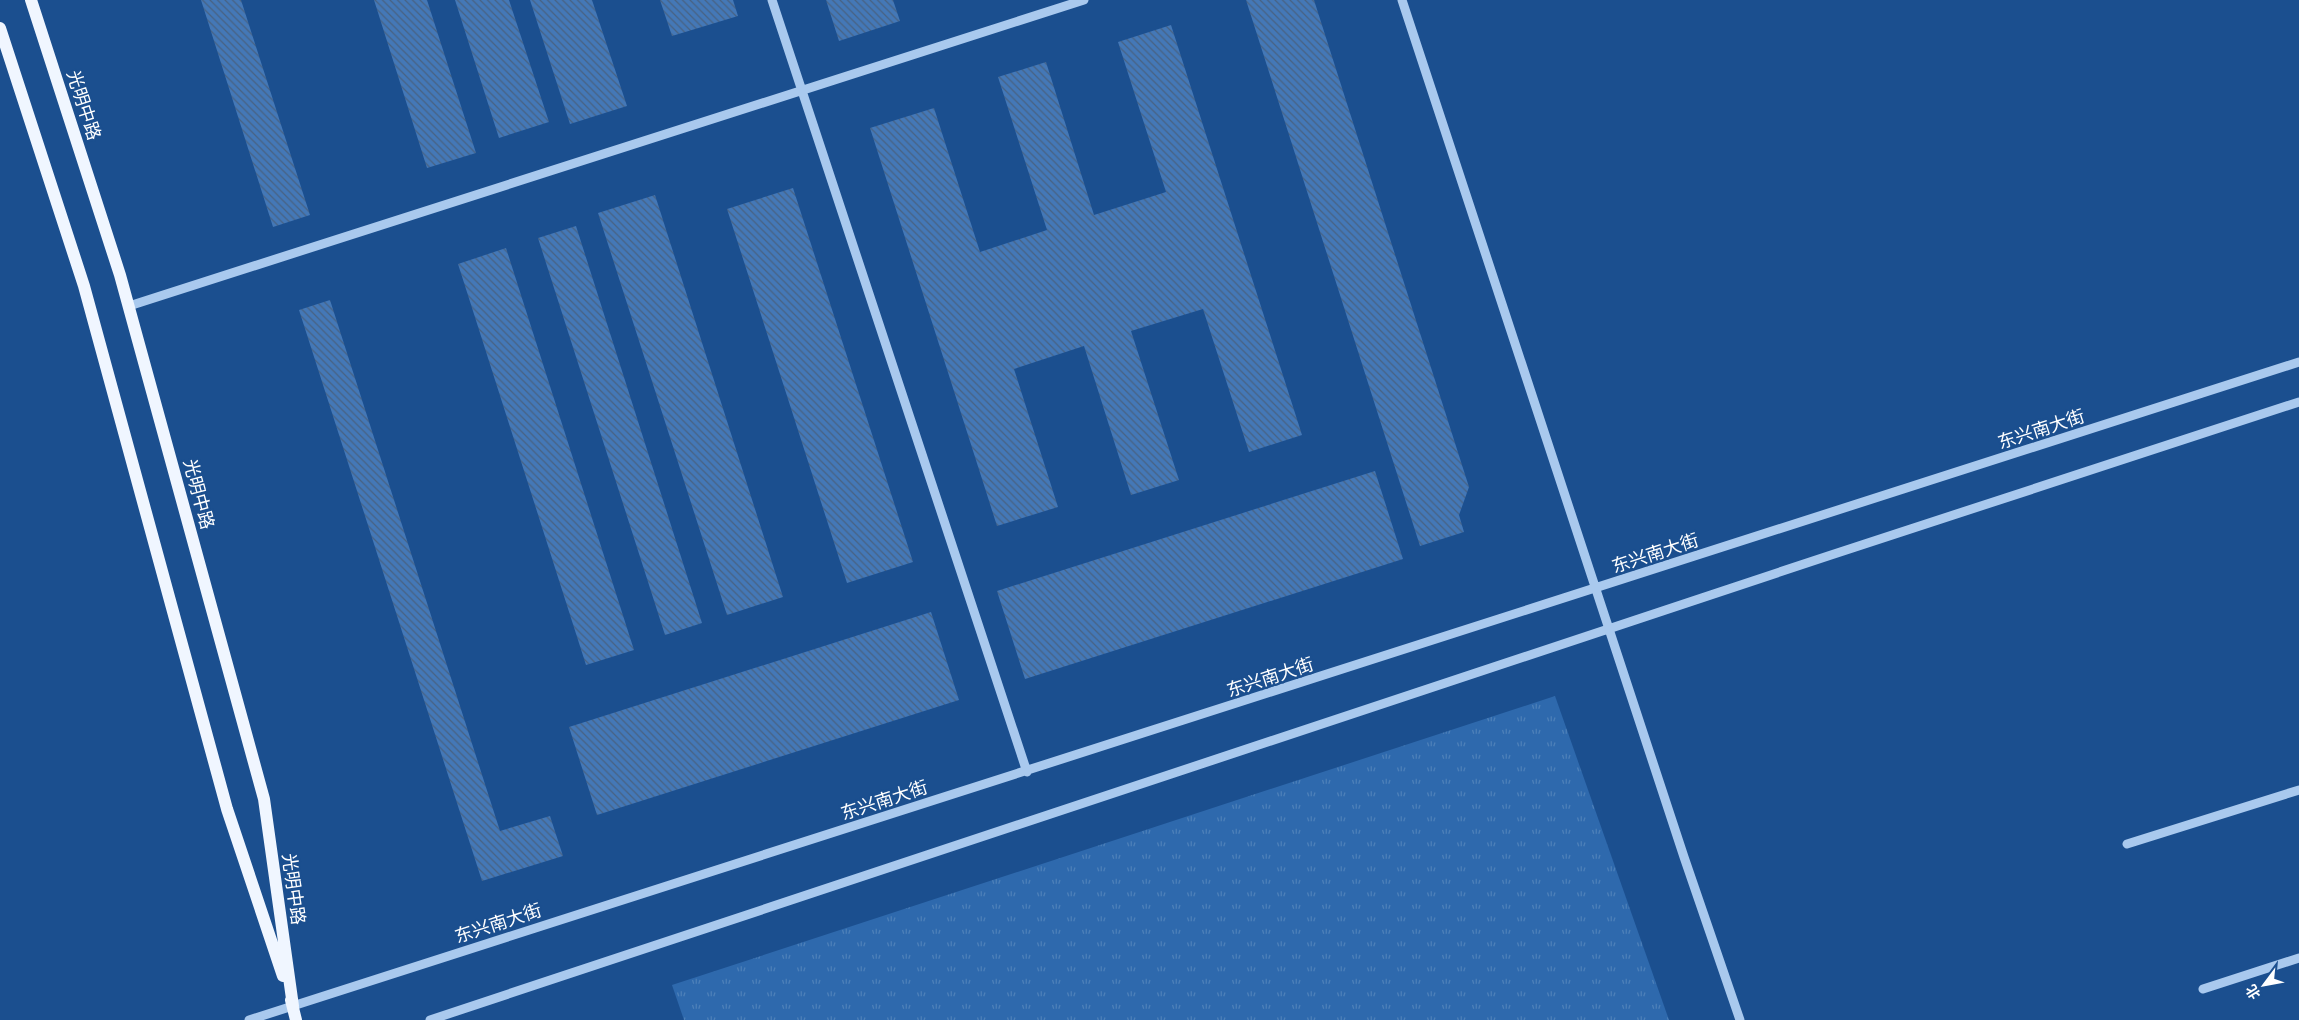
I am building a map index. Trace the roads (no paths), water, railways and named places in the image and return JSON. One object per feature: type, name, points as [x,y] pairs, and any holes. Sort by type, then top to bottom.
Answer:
[{"type":"main road","name":"光明中路","points":[[32,0],[129,306],[264,799],[296,1020]]},
{"type":"main road","name":"光明中路","points":[[0,28],[84,286],[227,809],[293,1006]]},
{"type":"street","points":[[772,0],[1027,772]]},
{"type":"street","points":[[129,306],[1084,0]]},
{"type":"street","points":[[1402,0],[1740,1020]]},
{"type":"street","name":"东兴南大街","points":[[250,1020],[1596,590],[2299,362]]},
{"type":"street","points":[[430,1020],[1609,628],[2299,402]]},
{"type":"street","points":[[2127,844],[2299,790]]},
{"type":"street","points":[[2203,989],[2299,958]]}]
